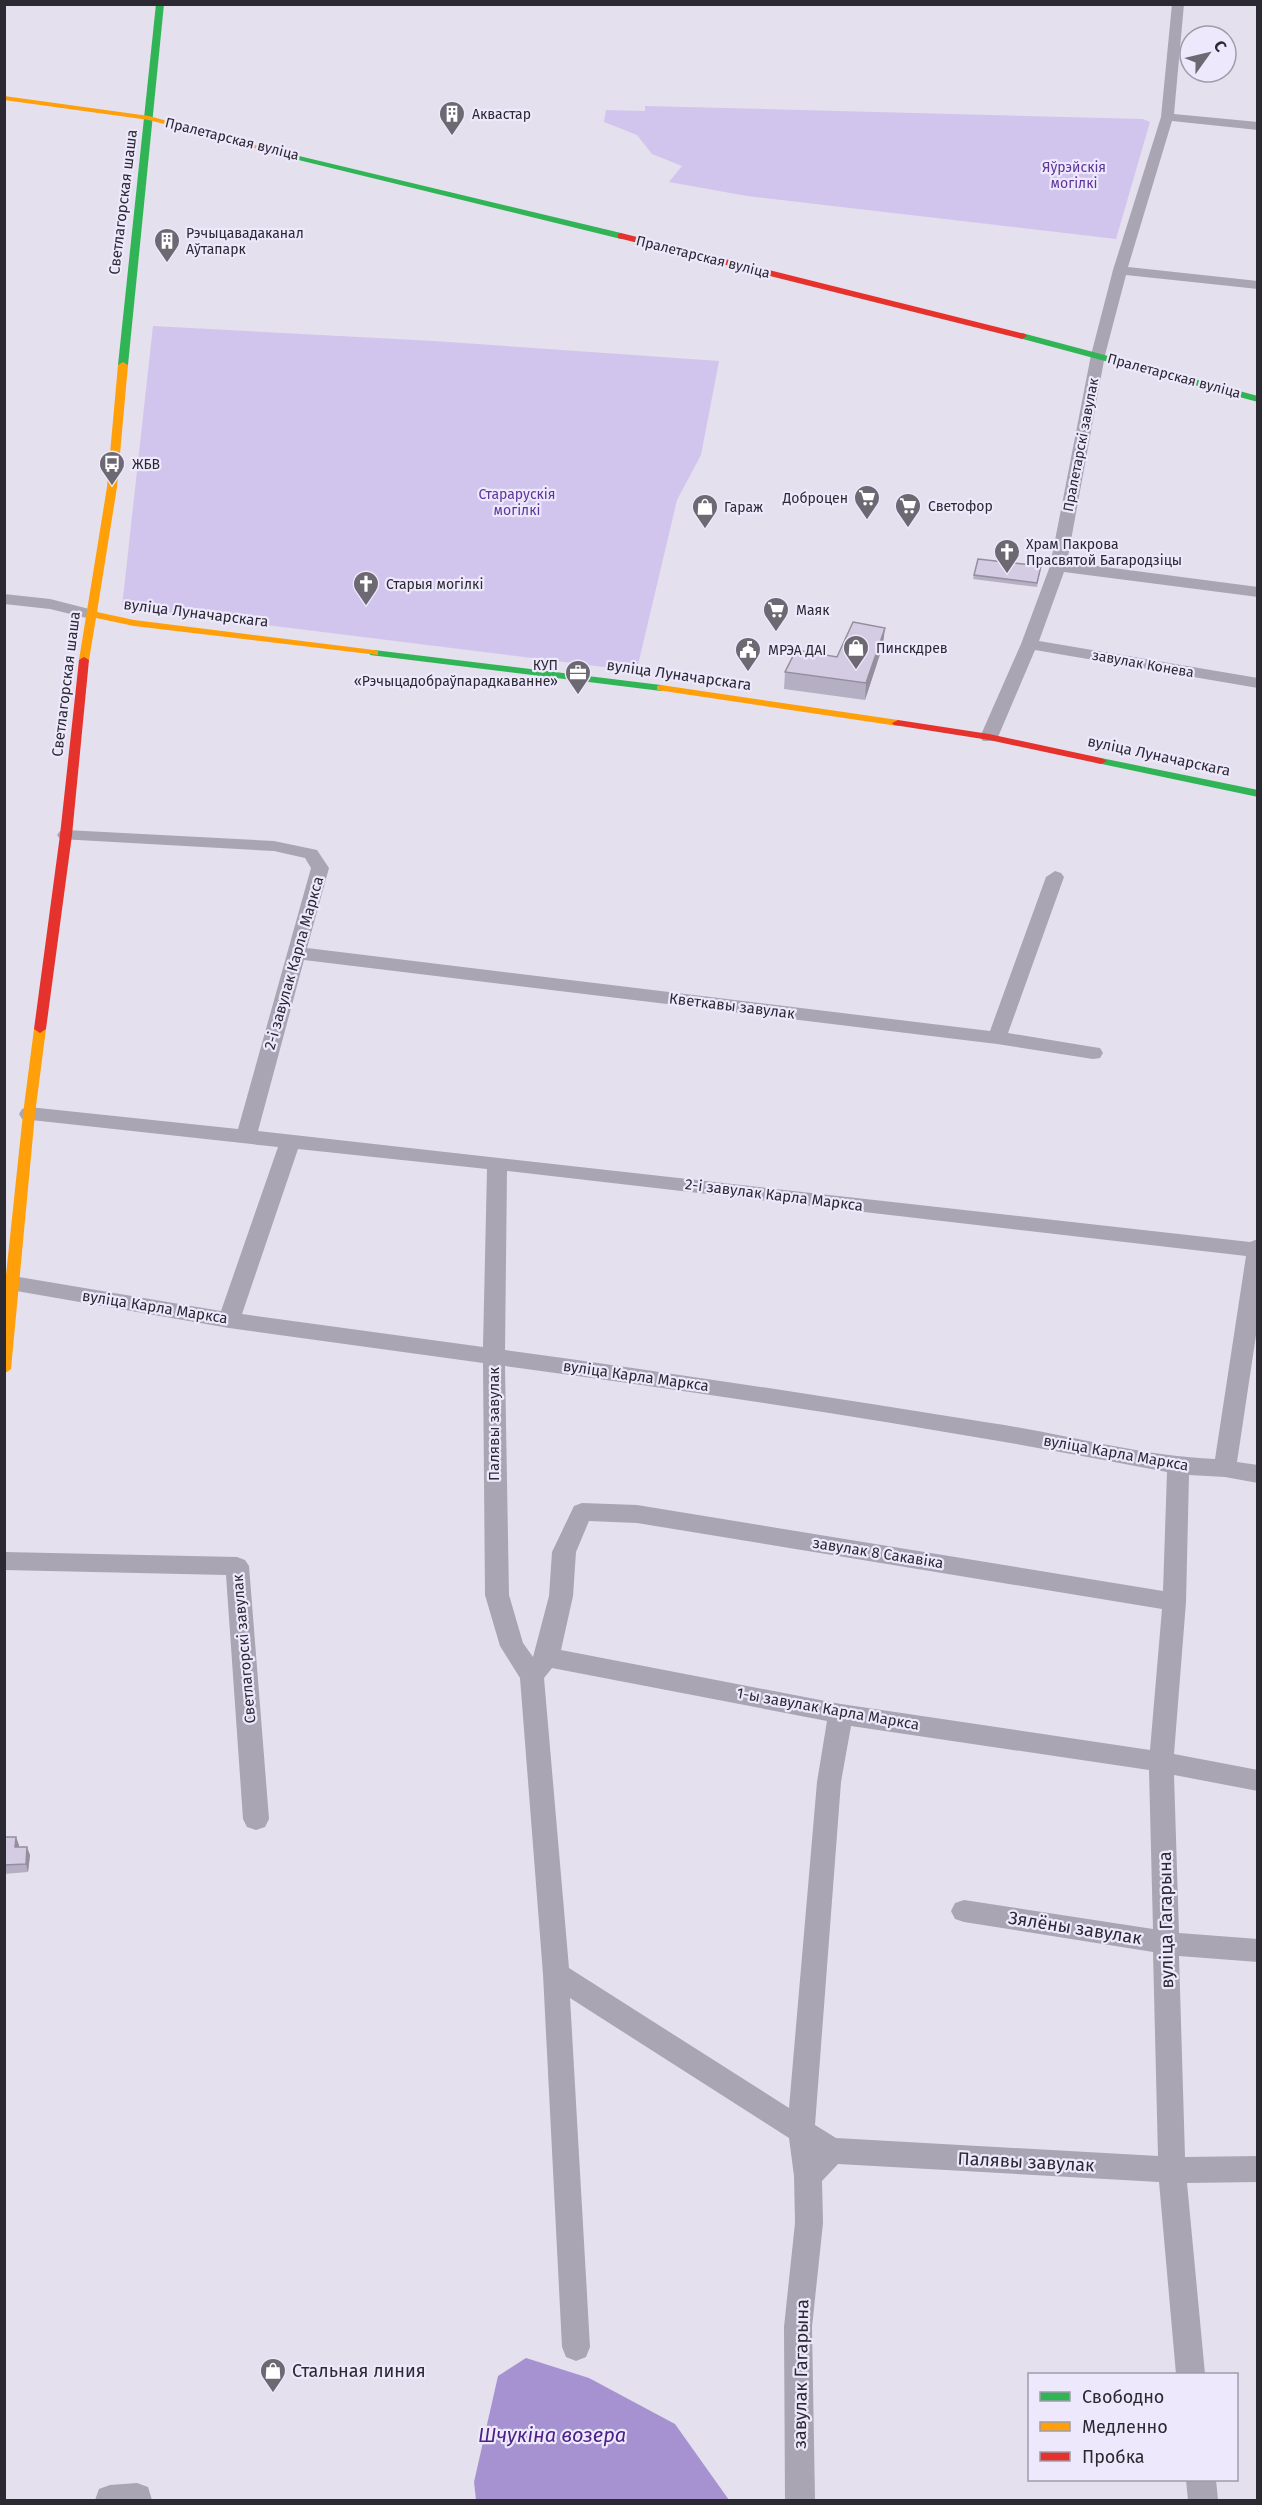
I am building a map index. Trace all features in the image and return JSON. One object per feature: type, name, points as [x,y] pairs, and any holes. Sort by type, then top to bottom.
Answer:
[{"type":"street","name":"Светлагорская шаша","points":[[4,1369],[29,1114],[66,835],[82,670],[112,487],[131,271],[160,4]]},
{"type":"street","name":"Пралетарскі завулак","points":[[988,737],[1029,644],[1058,566],[1098,355],[1120,270],[1167,117],[1178,4]]},
{"type":"street","name":"Пралетарская вуліца","points":[[4,98],[149,118],[173,126],[1098,355],[1257,399]]},
{"type":"street","points":[[1167,117],[1257,126]]},
{"type":"street","points":[[1120,270],[1257,285]]},
{"type":"street","points":[[1058,566],[1257,592]]},
{"type":"street","points":[[4,600],[50,604],[91,614]]},
{"type":"street","name":"вуліца Луначарскага","points":[[91,614],[134,623],[674,690],[988,737],[1257,794]]},
{"type":"street","name":"завулак Конева","points":[[1029,644],[1257,683]]},
{"type":"street","name":"2-і завулак Карла Маркса","points":[[66,835],[274,846],[311,854],[320,868],[246,1137]]},
{"type":"street","points":[[997,1038],[1055,877]]},
{"type":"street","name":"Кветкавы завулак","points":[[296,952],[997,1038],[1093,1053]]},
{"type":"street","name":"2-і завулак Карла Маркса","points":[[29,1114],[497,1163],[1257,1249]]},
{"type":"street","points":[[229,1320],[290,1142]]},
{"type":"street","name":"Палявы завулак","points":[[497,1163],[494,1356],[497,1596],[512,1646],[540,1666],[576,2347]]},
{"type":"street","points":[[1225,1468],[1257,1249]]},
{"type":"street","name":"вуліца Карла Маркса","points":[[13,1284],[229,1320],[876,1411],[1178,1466],[1225,1468],[1257,1474]]},
{"type":"street","name":"вуліца Гагарына","points":[[1178,1466],[1174,1602],[1161,1762],[1172,2170],[1191,2373]]},
{"type":"street","name":"завулак 8 Сакавіка","points":[[540,1666],[561,1596],[564,1552],[582,1512],[637,1514],[1174,1602]]},
{"type":"street","name":"Светлагорскі завулак","points":[[4,1561],[237,1566],[256,1819]]},
{"type":"street","name":"1-ы завулак Карла Маркса","points":[[540,1666],[1161,1762],[1257,1781]]},
{"type":"street","points":[[801,2130],[829,1782],[841,1714]]},
{"type":"street","name":"Зялёны завулак","points":[[964,1911],[1166,1943],[1257,1952]]},
{"type":"street","points":[[556,1974],[832,2151],[808,2176]]},
{"type":"street","name":"завулак Гагарына","points":[[800,2500],[798,2327],[809,2223],[808,2176],[801,2130]]},
{"type":"street","name":"Палявы завулак","points":[[832,2151],[1172,2170],[1257,2169]]},
{"type":"street","points":[[1201,2481],[1203,2500]]},
{"type":"street","points":[[110,2500],[137,2498],[137,2500]]},
{"type":"green space","name":"Яўрэйскія могілкі","points":[[645,106],[1143,119],[1150,122],[1116,239],[747,196],[669,182],[682,166],[652,154],[637,135],[604,122],[606,110],[645,111]]},
{"type":"green space","name":"Старарускія могілкі","points":[[153,326],[434,341],[719,361],[701,455],[677,500],[637,669],[628,670],[122,607]]},
{"type":"water","name":"Шчукіна возера","points":[[526,2358],[589,2378],[675,2424],[729,2500],[476,2500],[474,2482],[498,2376]]},
{"type":"building","name":"Храм Пакрова Прасвятой Багародзіцы","points":[[978,559],[1041,566],[1037,583],[974,575]]},
{"type":"building","points":[[853,622],[885,628],[866,683],[785,672],[796,650],[837,657]]},
{"type":"building","points":[[4,1837],[16,1837],[15,1847],[27,1847],[26,1864],[4,1865]]},
{"type":"traffic: fast","points":[[123,365],[160,4]]},
{"type":"traffic: fast","points":[[277,152],[621,236]]},
{"type":"traffic: fast","points":[[1022,336],[1258,399]]},
{"type":"traffic: fast","points":[[374,653],[661,688]]},
{"type":"traffic: fast","points":[[1101,761],[1258,794]]},
{"type":"traffic: slow","points":[[4,98],[149,118],[277,152]]},
{"type":"traffic: slow","points":[[84,660],[112,487],[123,365]]},
{"type":"traffic: slow","points":[[91,614],[134,623],[374,653]]},
{"type":"traffic: slow","points":[[661,688],[898,723]]},
{"type":"traffic: slow","points":[[4,1369],[29,1114],[40,1029]]},
{"type":"traffic: jam","points":[[621,236],[1022,336]]},
{"type":"traffic: jam","points":[[40,1029],[66,835],[84,660]]},
{"type":"traffic: jam","points":[[898,723],[989,737],[1101,761]]},
{"type":"place","name":"Аквастар","points":[[452,137]]},
{"type":"place","name":"Рэчыцавадаканал Аўтапарк","points":[[167,264]]},
{"type":"place","name":"ЖБВ","points":[[112,487]]},
{"type":"place","name":"Доброцен","points":[[867,521]]},
{"type":"place","name":"Светофор","points":[[908,529]]},
{"type":"place","name":"Гараж","points":[[705,530]]},
{"type":"place","name":"Храм Пакрова Прасвятой Багародзіцы","points":[[1007,575]]},
{"type":"place","name":"Старыя могілкі","points":[[366,607]]},
{"type":"place","name":"Маяк","points":[[776,633]]},
{"type":"place","name":"Пинскдрев","points":[[856,671]]},
{"type":"place","name":"МРЭА ДАІ","points":[[748,673]]},
{"type":"place","name":"КУП «Рэчыцадобраўпарадкаванне»","points":[[578,696]]},
{"type":"place","name":"Стальная линия","points":[[273,2394]]}]
